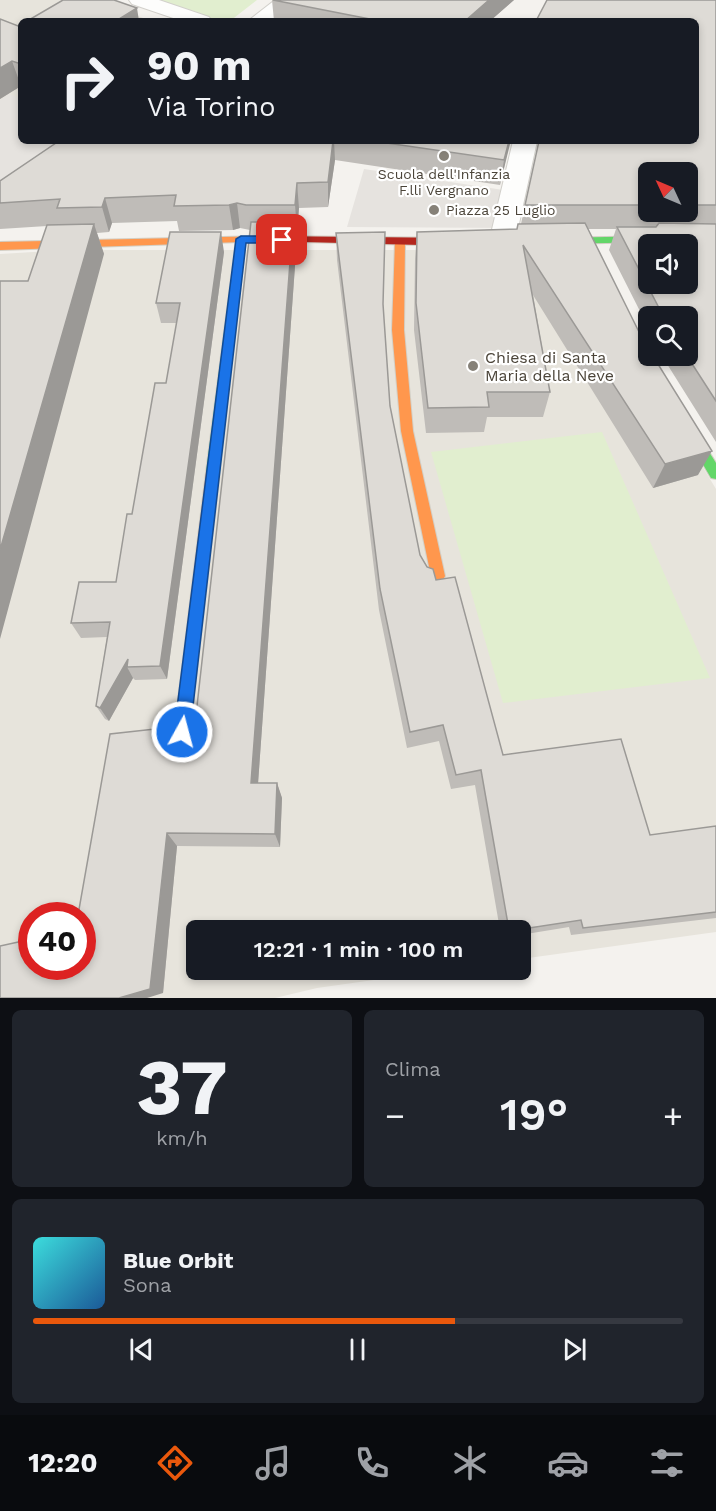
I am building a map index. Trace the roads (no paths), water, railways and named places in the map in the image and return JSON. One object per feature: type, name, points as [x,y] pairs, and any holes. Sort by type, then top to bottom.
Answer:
[{"type":"street","points":[[139,0],[193,18]]},
{"type":"street","points":[[262,18],[288,0]]},
{"type":"street","points":[[503,242],[524,144]]},
{"type":"street","points":[[536,242],[592,246],[716,238]]},
{"type":"street","points":[[182,732],[241,239]]},
{"type":"street","points":[[0,246],[241,239],[472,242]]},
{"type":"street","points":[[400,241],[398,330],[407,431],[438,576]]},
{"type":"street","points":[[674,405],[716,474]]},
{"type":"place","name":"Scuola dell'Infanzia F.lli Vergnano","points":[[444,156]]},
{"type":"place","name":"Piazza 25 Luglio","points":[[434,210]]},
{"type":"place","name":"Chiesa di Santa Maria della Neve","points":[[473,366]]}]
